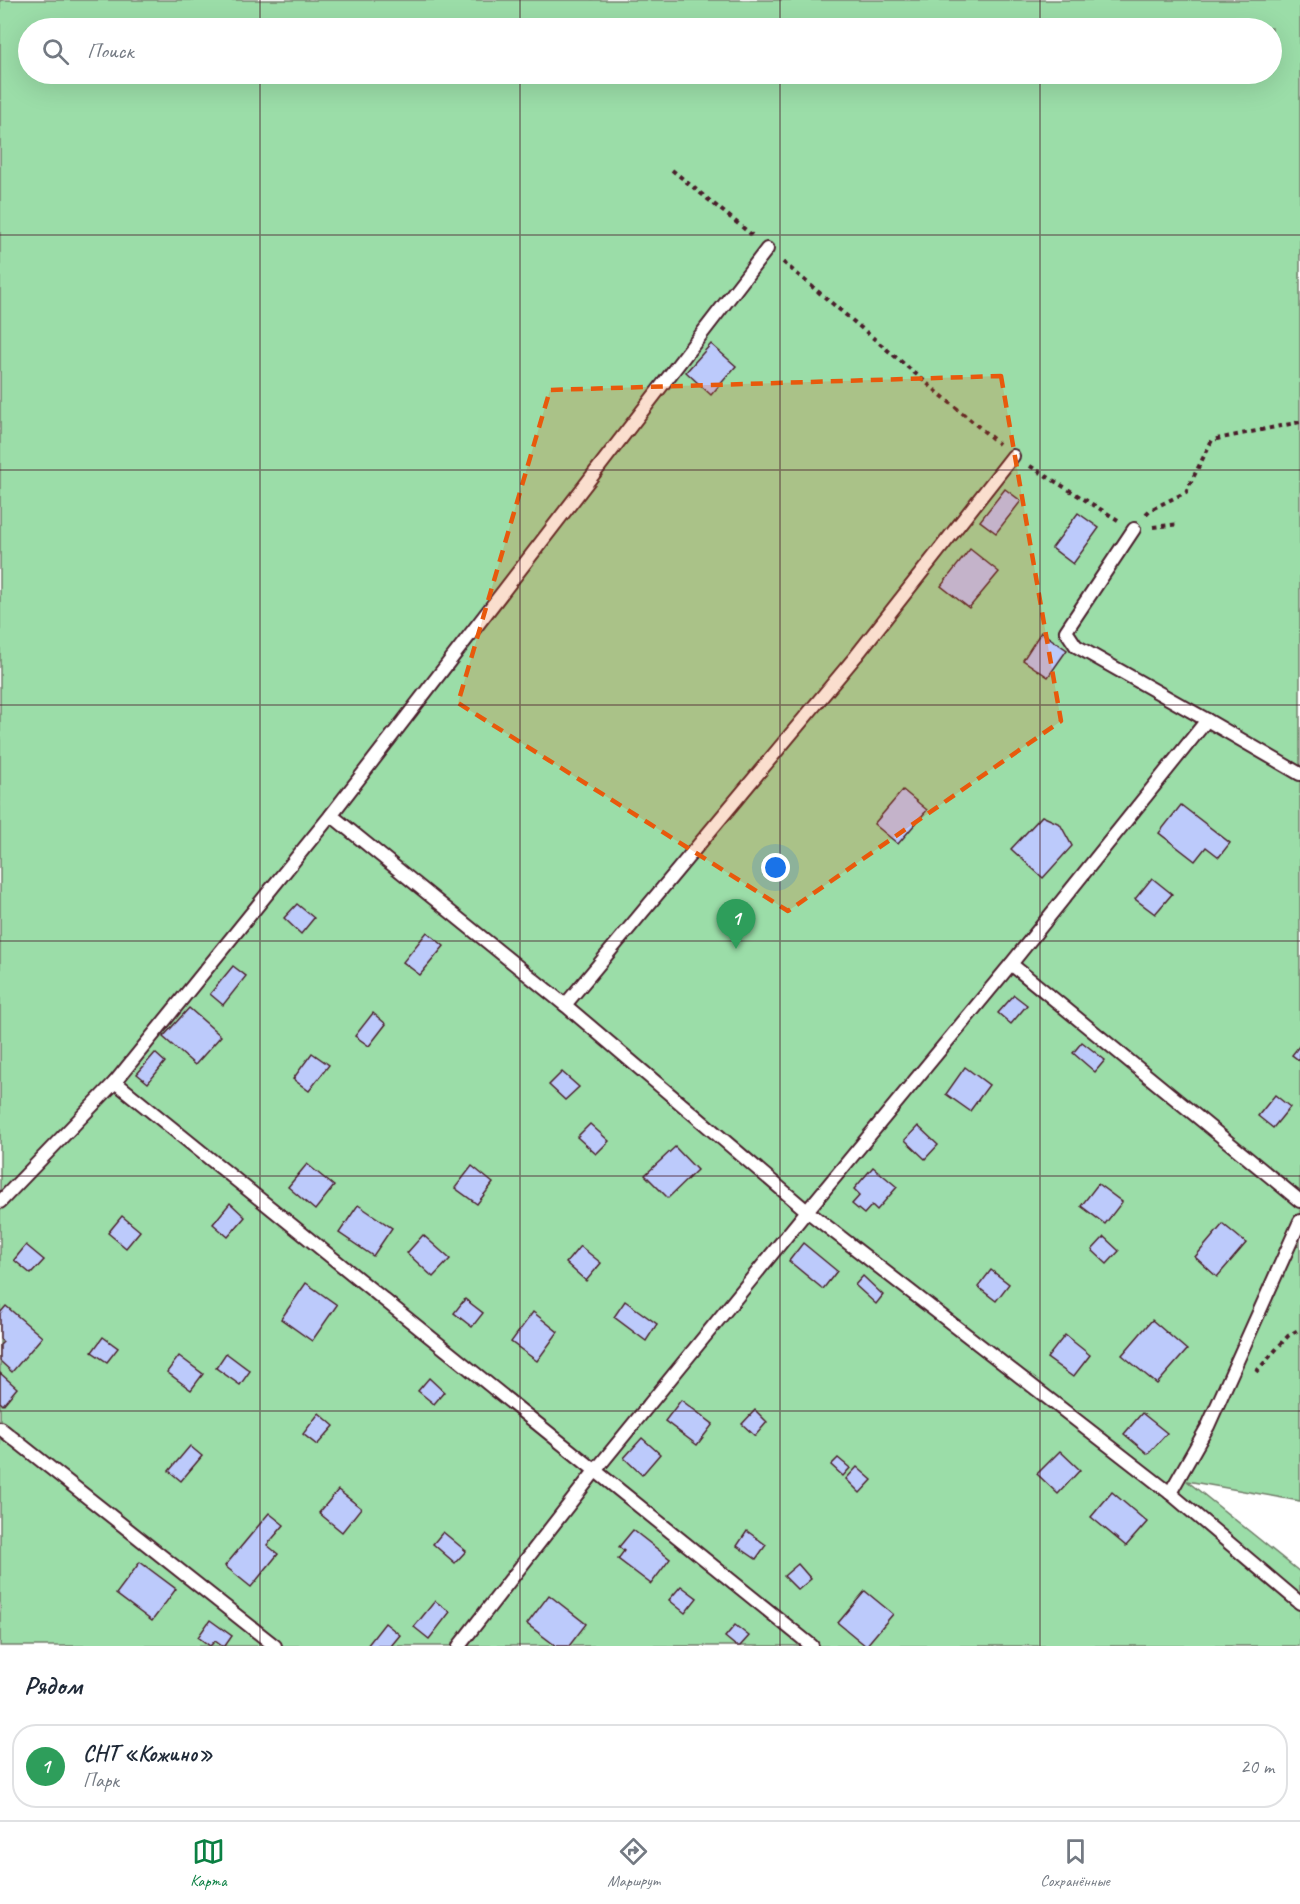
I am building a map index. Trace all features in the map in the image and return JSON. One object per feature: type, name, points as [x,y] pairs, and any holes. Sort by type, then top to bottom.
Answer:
[{"type":"lane","points":[[0,1202],[115,1082],[330,815],[767,249]]},
{"type":"lane","points":[[565,1005],[856,656],[1013,456]]},
{"type":"lane","points":[[1134,529],[1066,631],[1076,646],[1300,774]]},
{"type":"lane","points":[[459,1646],[595,1471],[1011,964],[1207,720]]},
{"type":"lane","points":[[330,815],[565,1005],[807,1211],[1170,1493],[1300,1603]]},
{"type":"lane","points":[[1011,964],[1300,1200]]},
{"type":"lane","points":[[115,1082],[812,1646]]},
{"type":"lane","points":[[1170,1493],[1208,1426],[1300,1221]]},
{"type":"lane","points":[[0,1428],[275,1646]]},
{"type":"path","points":[[672,170],[1013,456],[1134,529],[1179,524]]},
{"type":"path","points":[[1134,529],[1150,510],[1186,492],[1212,440],[1300,422]]},
{"type":"highlighted area","points":[[1001,376],[1061,721],[788,911],[458,703],[550,390]]},
{"type":"green space","points":[[0,0],[1300,0],[1300,1501],[1187,1481],[1300,1572],[1300,1646],[0,1646]]},
{"type":"building","points":[[711,344],[736,366],[711,395],[686,372]]},
{"type":"building","points":[[1005,489],[1021,501],[996,533],[980,521]]},
{"type":"building","points":[[1078,513],[1099,528],[1073,564],[1052,548]]},
{"type":"building","points":[[970,549],[999,572],[969,608],[941,586]]},
{"type":"building","points":[[1041,632],[1067,650],[1048,677],[1023,660]]},
{"type":"building","points":[[903,790],[927,810],[898,844],[874,824]]},
{"type":"building","points":[[1181,805],[1230,843],[1219,857],[1206,847],[1195,861],[1159,833]]},
{"type":"building","points":[[1042,816],[1060,824],[1072,846],[1043,878],[1011,849]]},
{"type":"building","points":[[1152,878],[1172,894],[1155,914],[1135,899]]},
{"type":"building","points":[[297,904],[314,918],[301,934],[284,918]]},
{"type":"building","points":[[427,932],[444,946],[420,975],[403,962]]},
{"type":"building","points":[[233,966],[246,976],[223,1005],[210,994]]},
{"type":"building","points":[[1014,995],[1027,1005],[1011,1024],[998,1013]]},
{"type":"building","points":[[189,1008],[221,1036],[195,1065],[163,1037]]},
{"type":"building","points":[[373,1013],[386,1024],[369,1046],[355,1036]]},
{"type":"building","points":[[1082,1042],[1105,1060],[1095,1072],[1073,1053]]},
{"type":"building","points":[[1300,1045],[1300,1061],[1292,1055]]},
{"type":"building","points":[[155,1053],[165,1062],[148,1083],[137,1074]]},
{"type":"building","points":[[312,1053],[329,1065],[309,1091],[293,1079]]},
{"type":"building","points":[[965,1067],[989,1085],[970,1111],[946,1094]]},
{"type":"building","points":[[562,1072],[579,1087],[565,1100],[549,1085]]},
{"type":"building","points":[[1275,1095],[1290,1107],[1273,1128],[1258,1116]]},
{"type":"building","points":[[590,1124],[609,1141],[596,1154],[577,1137]]},
{"type":"building","points":[[918,1126],[938,1145],[925,1159],[905,1140]]},
{"type":"building","points":[[675,1147],[697,1170],[668,1198],[645,1175]]},
{"type":"building","points":[[307,1164],[334,1186],[315,1210],[288,1187]]},
{"type":"building","points":[[472,1166],[493,1183],[477,1204],[455,1188]]},
{"type":"building","points":[[873,1167],[897,1187],[877,1210],[872,1205],[864,1214],[852,1204],[860,1195],[854,1189]]},
{"type":"building","points":[[1098,1184],[1122,1202],[1105,1224],[1081,1206]]},
{"type":"building","points":[[230,1203],[245,1217],[228,1237],[213,1224]]},
{"type":"building","points":[[358,1205],[392,1228],[373,1256],[339,1233]]},
{"type":"building","points":[[122,1216],[140,1231],[126,1248],[108,1233]]},
{"type":"building","points":[[1223,1224],[1246,1243],[1217,1277],[1195,1257]]},
{"type":"building","points":[[423,1235],[450,1259],[433,1277],[407,1253]]},
{"type":"building","points":[[1104,1237],[1119,1251],[1107,1264],[1092,1250]]},
{"type":"building","points":[[803,1243],[837,1271],[823,1289],[789,1261]]},
{"type":"building","points":[[26,1245],[44,1260],[31,1274],[14,1260]]},
{"type":"building","points":[[580,1246],[601,1263],[586,1281],[566,1263]]},
{"type":"building","points":[[991,1270],[1009,1284],[996,1301],[978,1287]]},
{"type":"building","points":[[863,1276],[883,1295],[876,1304],[855,1285]]},
{"type":"building","points":[[306,1283],[337,1305],[312,1341],[281,1319]]},
{"type":"building","points":[[465,1299],[483,1313],[472,1327],[454,1313]]},
{"type":"building","points":[[625,1301],[657,1324],[646,1341],[614,1317]]},
{"type":"building","points":[[6,1306],[42,1337],[12,1372],[0,1361],[0,1345],[3,1342],[0,1339],[0,1313]]},
{"type":"building","points":[[533,1312],[558,1332],[537,1361],[511,1342]]},
{"type":"building","points":[[1152,1320],[1187,1350],[1157,1384],[1122,1355]]},
{"type":"building","points":[[1065,1335],[1090,1355],[1073,1377],[1047,1358]]},
{"type":"building","points":[[103,1337],[118,1348],[107,1362],[92,1352]]},
{"type":"building","points":[[226,1353],[250,1371],[240,1385],[216,1368]]},
{"type":"building","points":[[179,1356],[203,1374],[191,1390],[167,1372]]},
{"type":"building","points":[[0,1373],[17,1388],[3,1405],[0,1402]]},
{"type":"building","points":[[429,1378],[444,1392],[434,1404],[418,1391]]},
{"type":"building","points":[[681,1400],[713,1424],[697,1445],[665,1421]]},
{"type":"building","points":[[755,1410],[767,1422],[755,1436],[742,1424]]},
{"type":"building","points":[[319,1413],[334,1426],[317,1445],[303,1434]]},
{"type":"building","points":[[1142,1413],[1167,1433],[1148,1454],[1124,1434]]},
{"type":"building","points":[[642,1438],[660,1454],[642,1475],[624,1458]]},
{"type":"building","points":[[190,1446],[202,1456],[181,1481],[169,1471]]},
{"type":"building","points":[[1060,1451],[1080,1470],[1058,1494],[1037,1474]]},
{"type":"building","points":[[838,1458],[850,1468],[843,1476],[831,1465]]},
{"type":"building","points":[[857,1467],[872,1480],[860,1493],[846,1479]]},
{"type":"building","points":[[338,1490],[361,1508],[342,1532],[319,1513]]},
{"type":"building","points":[[1112,1492],[1147,1522],[1126,1546],[1091,1517]]},
{"type":"building","points":[[269,1513],[284,1525],[267,1545],[278,1554],[251,1587],[225,1566]]},
{"type":"building","points":[[633,1530],[670,1559],[651,1584],[618,1559],[624,1551],[619,1547]]},
{"type":"building","points":[[747,1531],[766,1545],[756,1559],[737,1546]]},
{"type":"building","points":[[443,1532],[466,1551],[455,1563],[433,1544]]},
{"type":"building","points":[[140,1562],[176,1589],[152,1621],[116,1594]]},
{"type":"building","points":[[798,1564],[811,1579],[798,1590],[784,1576]]},
{"type":"building","points":[[681,1586],[697,1598],[685,1613],[669,1600]]},
{"type":"building","points":[[865,1591],[893,1614],[866,1646],[838,1623]]},
{"type":"building","points":[[549,1595],[586,1624],[569,1646],[556,1646],[527,1624]]},
{"type":"building","points":[[435,1601],[450,1612],[429,1639],[414,1627]]},
{"type":"building","points":[[210,1620],[232,1636],[225,1646],[215,1641],[210,1646],[198,1637]]},
{"type":"building","points":[[385,1623],[400,1635],[391,1646],[367,1646]]},
{"type":"building","points":[[735,1625],[749,1636],[740,1646],[736,1646],[725,1637]]},
{"type":"place","name":"СНТ «Кожино»","points":[[736,949]]}]
